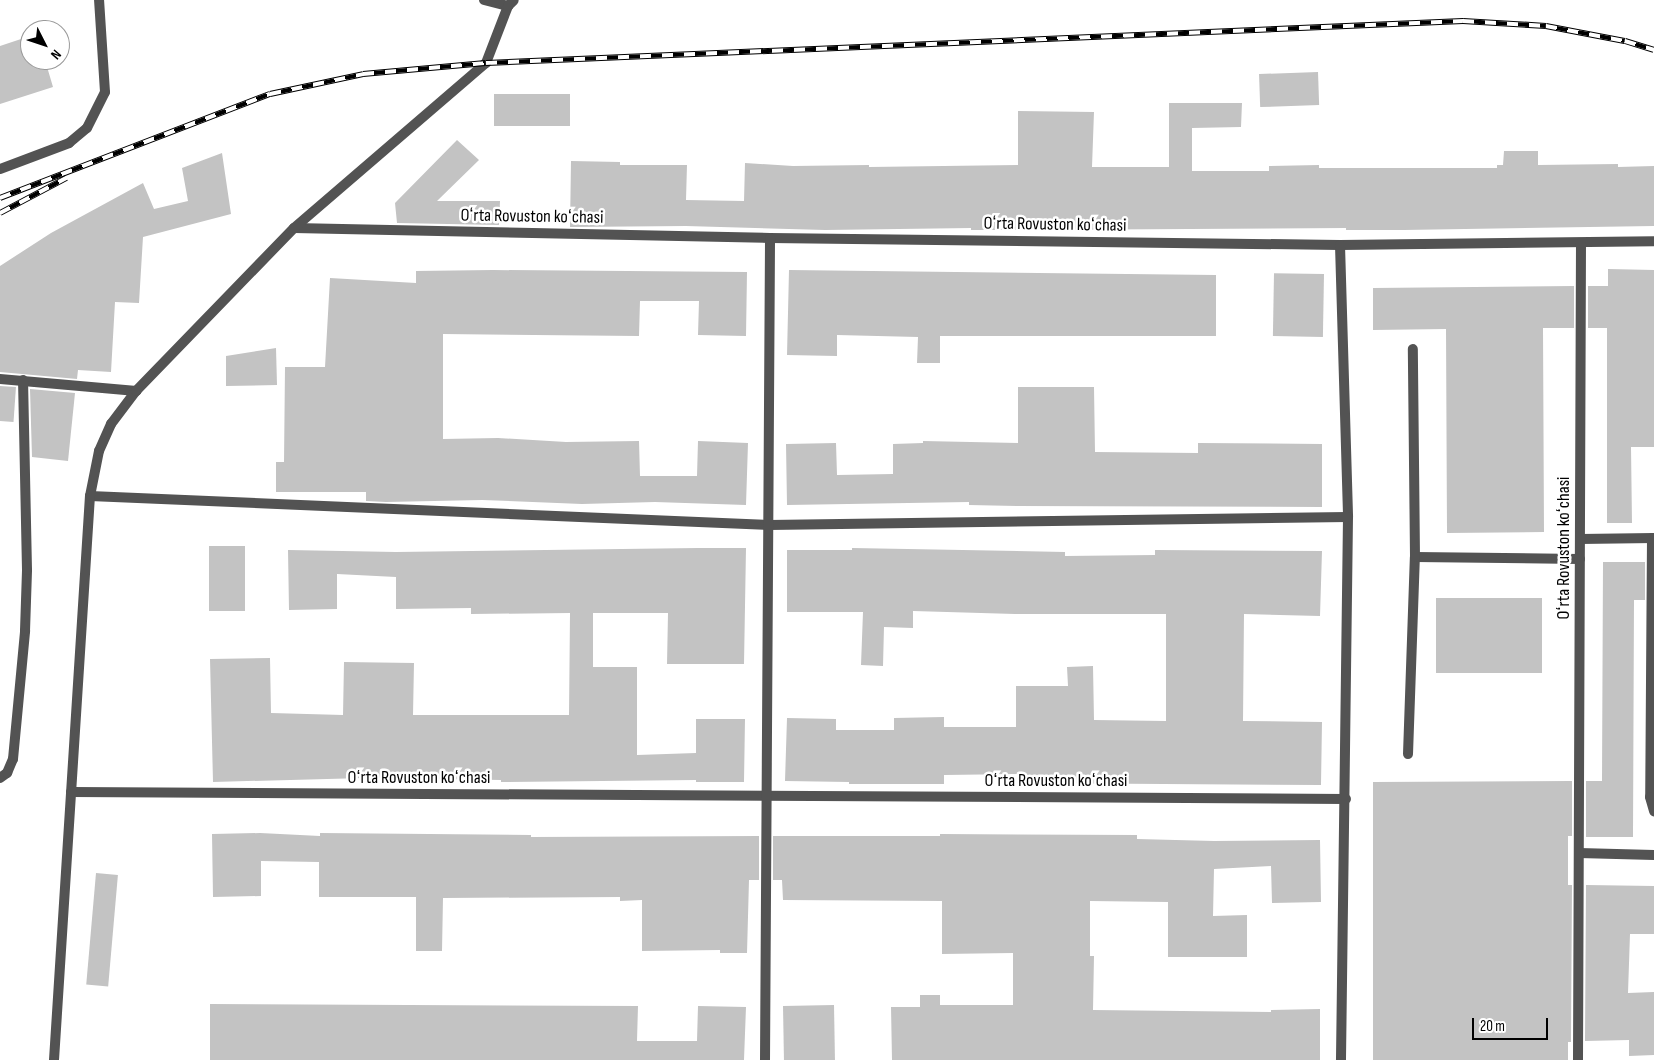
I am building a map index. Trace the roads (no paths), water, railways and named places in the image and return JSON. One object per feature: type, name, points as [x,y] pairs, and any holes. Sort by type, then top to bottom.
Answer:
[{"type":"street","points":[[0,169],[69,142],[87,128],[105,92],[99,0]]},
{"type":"street","points":[[54,1060],[90,496],[103,442],[111,424],[136,391],[294,228],[486,63],[511,3],[484,0]]},
{"type":"street","name":"Oʻrta Rovuston koʻchasi","points":[[294,228],[770,238],[1340,245],[1654,241]]},
{"type":"street","points":[[765,1060],[770,238]]},
{"type":"street","name":"Oʻrta Rovuston koʻchasi","points":[[1578,1060],[1580,243]]},
{"type":"street","points":[[1340,245],[1348,517],[1346,799],[1341,1060]]},
{"type":"street","points":[[1408,754],[1415,557],[1413,348]]},
{"type":"street","points":[[0,379],[136,391]]},
{"type":"street","points":[[0,778],[7,773],[13,759],[25,631],[27,570],[22,380]]},
{"type":"street","points":[[90,496],[769,525],[1348,517]]},
{"type":"street","points":[[1580,539],[1653,538],[1650,797],[1654,811]]},
{"type":"street","points":[[1415,557],[1580,559]]},
{"type":"street","name":"Oʻrta Rovuston koʻchasi","points":[[71,792],[1346,799]]},
{"type":"street","points":[[1579,853],[1654,855]]},
{"type":"railway","points":[[0,198],[270,94],[363,74],[486,63],[1463,21],[1546,26],[1625,41],[1654,50]]},
{"type":"railway","points":[[0,213],[66,178]]}]
